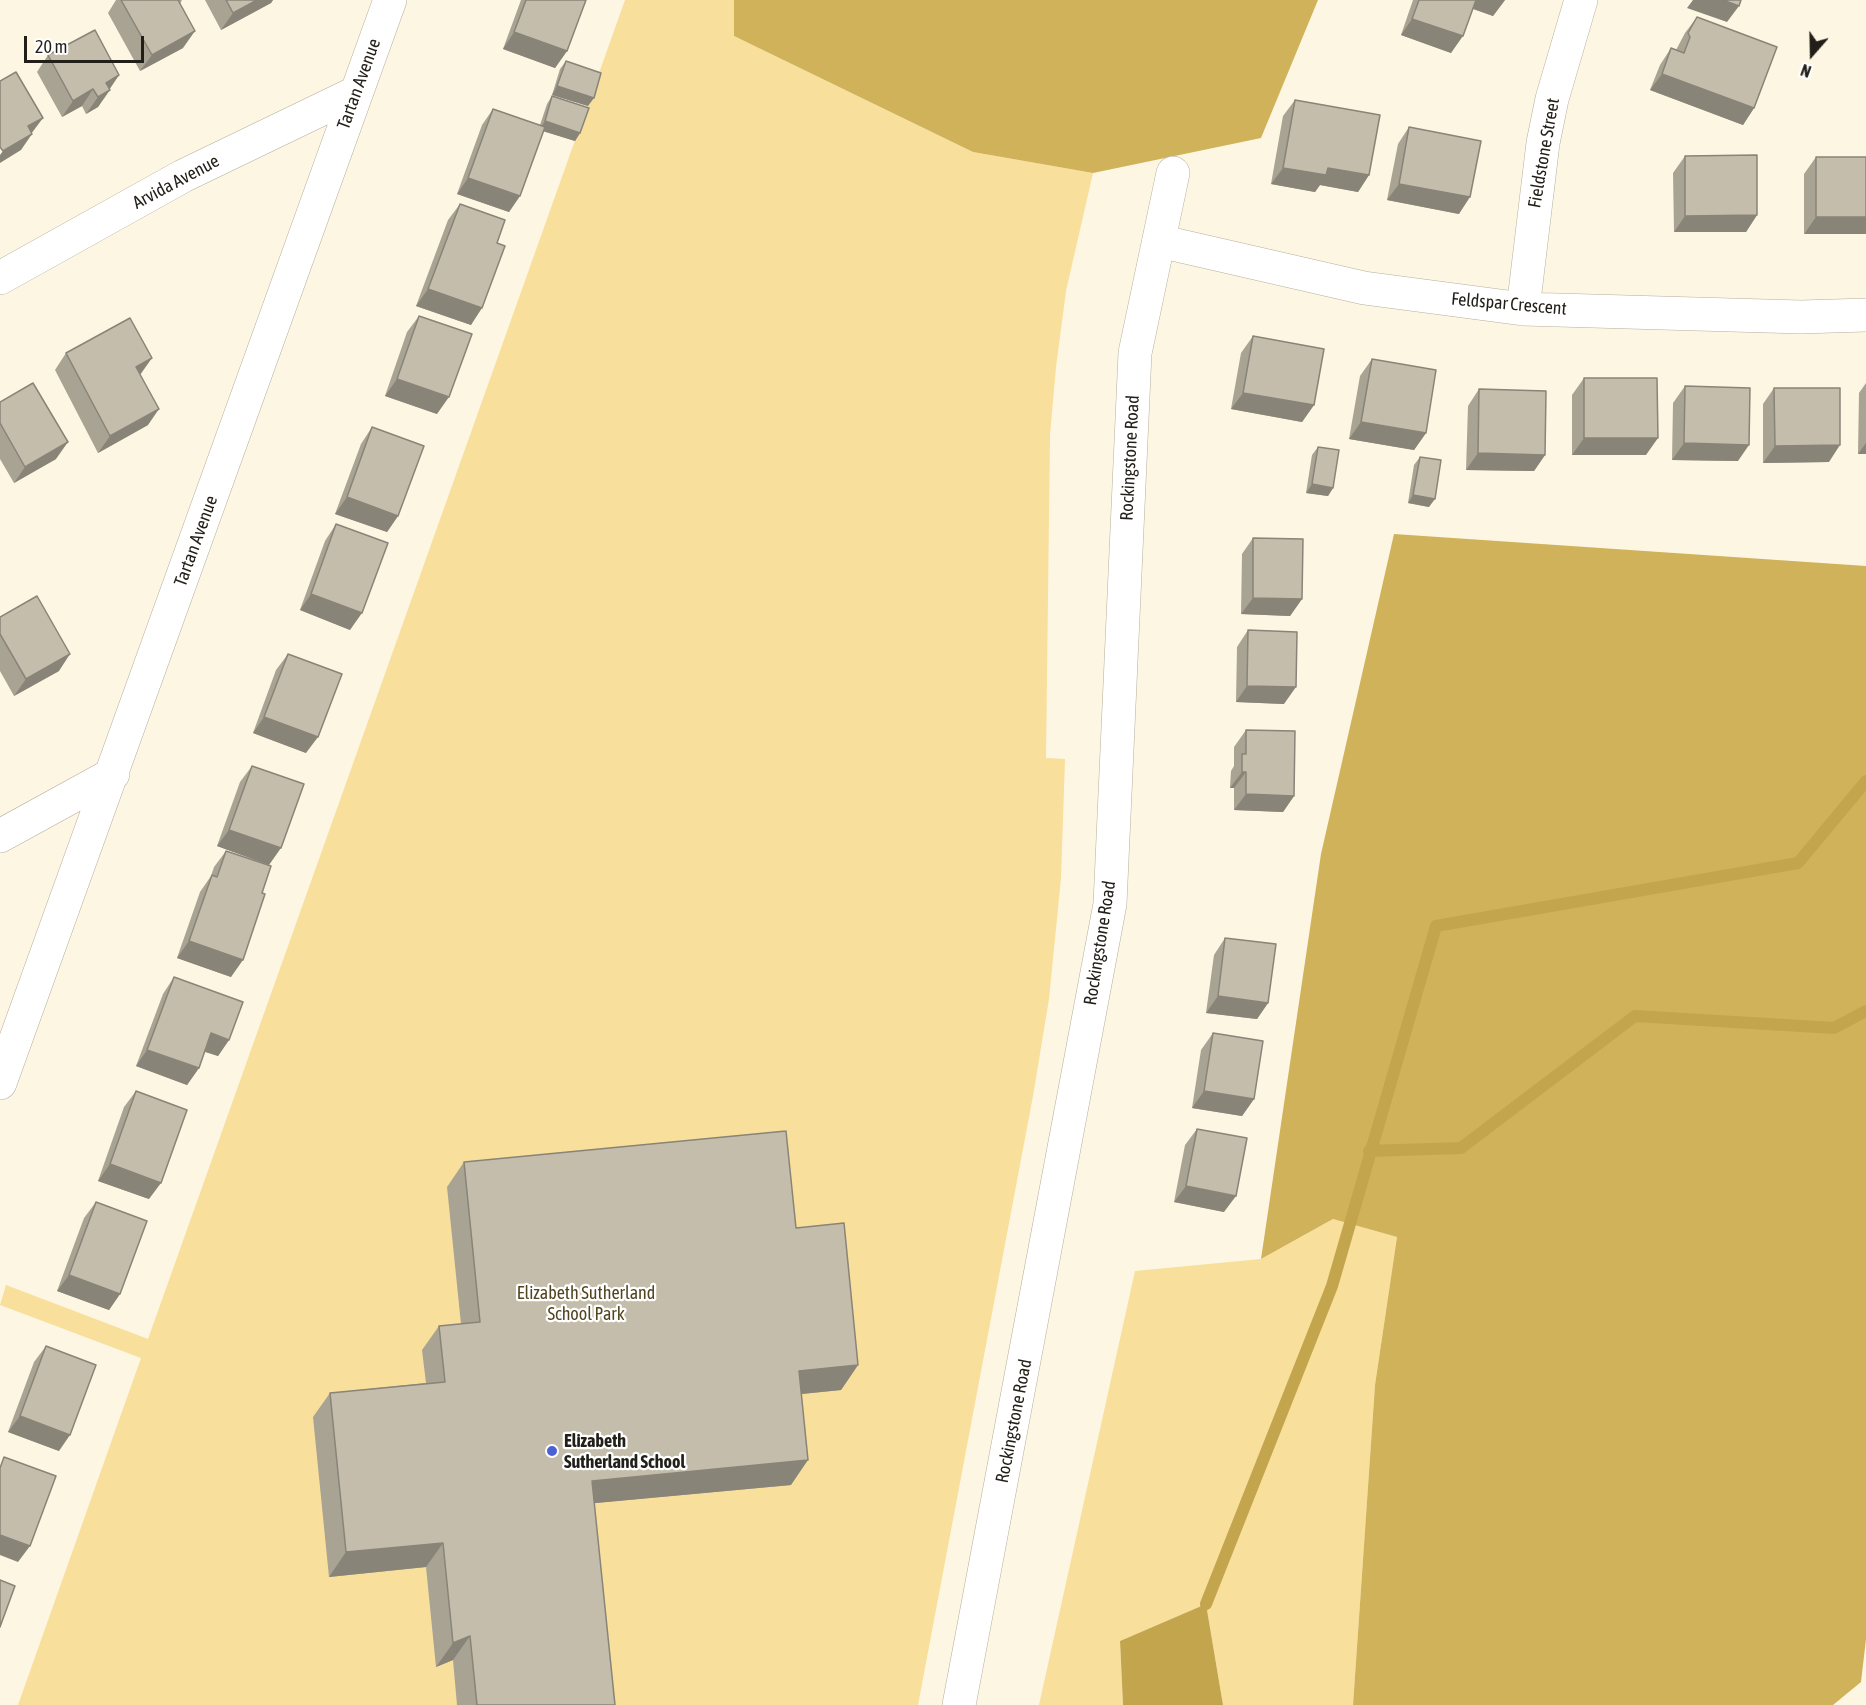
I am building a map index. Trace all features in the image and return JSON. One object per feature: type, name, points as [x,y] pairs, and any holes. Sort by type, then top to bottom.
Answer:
[{"type":"street","name":"Tartan Avenue","points":[[0,1083],[390,0]]},
{"type":"street","name":"Fieldstone Street","points":[[1523,309],[1543,143],[1552,99],[1581,0]]},
{"type":"street","name":"Arvida Avenue","points":[[0,278],[183,176],[355,93]]},
{"type":"street","name":"Rockingstone Road","points":[[959,1705],[1110,904],[1135,352],[1173,173]]},
{"type":"street","name":"Feldspar Crescent","points":[[1159,241],[1364,288],[1523,309],[1801,317],[1866,315]]},
{"type":"street","points":[[0,836],[113,774]]},
{"type":"green space","name":"Elizabeth Sutherland School Park","points":[[625,0],[734,0],[734,36],[973,152],[1093,173],[1066,291],[1050,435],[1046,758],[1065,759],[1061,878],[1049,999],[1033,1096],[918,1705],[18,1705],[141,1358],[0,1305],[6,1285],[148,1339]]},
{"type":"green space","points":[[1333,1219],[1397,1237],[1375,1385],[1353,1705],[1223,1705],[1206,1604],[1120,1641],[1123,1705],[1039,1705],[1135,1271],[1261,1259]]},
{"type":"shaded area","points":[[734,0],[1318,0],[1261,138],[1093,173],[973,152],[734,36]]},
{"type":"shaded area","points":[[1394,534],[1866,566],[1866,1639],[1861,1682],[1833,1705],[1353,1705],[1375,1385],[1397,1237],[1333,1219],[1261,1259],[1321,854]]},
{"type":"shaded area","points":[[1206,1604],[1223,1705],[1123,1705],[1120,1641]]},
{"type":"building","points":[[121,0],[178,0],[195,31],[152,55]]},
{"type":"building","points":[[226,0],[257,0],[233,13]]},
{"type":"building","points":[[526,0],[586,0],[567,51],[514,32]]},
{"type":"building","points":[[1419,0],[1476,0],[1463,36],[1412,19]]},
{"type":"building","points":[[1723,0],[1741,0],[1739,6]]},
{"type":"building","points":[[1697,17],[1777,47],[1754,108],[1662,74],[1671,48],[1684,53],[1690,37],[1688,33]]},
{"type":"building","points":[[95,30],[119,75],[106,83],[110,90],[98,97],[93,89],[73,101],[48,55]]},
{"type":"building","points":[[566,61],[601,73],[594,98],[557,86]]},
{"type":"building","points":[[16,72],[43,118],[28,126],[32,134],[3,151],[0,147],[0,81]]},
{"type":"building","points":[[552,96],[589,108],[580,133],[545,121]]},
{"type":"building","points":[[1295,100],[1380,115],[1369,175],[1328,168],[1326,175],[1283,168]]},
{"type":"building","points":[[493,109],[545,127],[520,196],[468,178]]},
{"type":"building","points":[[1409,127],[1481,141],[1470,197],[1399,184]]},
{"type":"building","points":[[1757,155],[1757,215],[1685,216],[1685,156]]},
{"type":"building","points":[[1816,157],[1866,157],[1866,217],[1816,217]]},
{"type":"building","points":[[460,204],[505,220],[497,243],[505,246],[482,308],[428,289]]},
{"type":"building","points":[[419,316],[472,334],[449,397],[397,379]]},
{"type":"building","points":[[130,318],[152,358],[136,367],[159,409],[110,436],[66,353]]},
{"type":"building","points":[[1253,336],[1324,349],[1314,405],[1243,393]]},
{"type":"building","points":[[1372,359],[1436,370],[1426,433],[1361,422]]},
{"type":"building","points":[[1584,378],[1657,378],[1658,438],[1584,438]]},
{"type":"building","points":[[33,383],[68,442],[25,467],[0,423],[0,402]]},
{"type":"building","points":[[1685,386],[1750,388],[1749,445],[1684,443]]},
{"type":"building","points":[[1774,388],[1840,388],[1840,445],[1775,446]]},
{"type":"building","points":[[1479,389],[1546,391],[1545,455],[1478,453]]},
{"type":"building","points":[[372,427],[424,446],[398,516],[347,497]]},
{"type":"building","points":[[1318,447],[1339,450],[1333,488],[1312,484]]},
{"type":"building","points":[[1420,457],[1441,460],[1435,499],[1413,495]]},
{"type":"building","points":[[336,524],[388,543],[362,613],[311,594]]},
{"type":"building","points":[[1253,538],[1303,539],[1302,599],[1253,598]]},
{"type":"building","points":[[37,596],[70,654],[26,679],[0,634],[0,617]]},
{"type":"building","points":[[1248,630],[1297,632],[1296,687],[1247,686]]},
{"type":"building","points":[[288,654],[342,674],[318,737],[264,717]]},
{"type":"building","points":[[1246,730],[1295,731],[1294,796],[1246,794],[1246,772],[1242,772],[1242,754],[1246,754]]},
{"type":"building","points":[[252,766],[304,784],[281,848],[229,830]]},
{"type":"building","points":[[226,851],[271,866],[262,893],[265,894],[243,960],[189,941],[212,875],[217,877]]},
{"type":"building","points":[[1225,938],[1276,944],[1268,1003],[1218,996]]},
{"type":"building","points":[[174,977],[243,1002],[229,1040],[211,1033],[199,1068],[147,1050]]},
{"type":"building","points":[[1213,1033],[1263,1041],[1254,1099],[1204,1091]]},
{"type":"building","points":[[136,1091],[187,1110],[161,1183],[110,1164]]},
{"type":"building","points":[[1197,1129],[1247,1138],[1236,1196],[1186,1186]]},
{"type":"building","name":"Elizabeth Sutherland School","points":[[786,1131],[796,1228],[844,1223],[858,1365],[799,1371],[808,1460],[592,1481],[615,1705],[477,1705],[470,1636],[453,1643],[443,1543],[346,1552],[330,1393],[445,1382],[439,1326],[480,1322],[464,1162]]},
{"type":"building","points":[[96,1202],[147,1221],[120,1294],[69,1275]]},
{"type":"building","points":[[46,1346],[96,1365],[70,1435],[20,1416]]},
{"type":"building","points":[[4,1457],[56,1476],[30,1546],[0,1535],[0,1468]]},
{"type":"building","points":[[0,1580],[15,1586],[0,1627]]},
{"type":"waterway","points":[[1206,1604],[1332,1286],[1436,926],[1798,863],[1866,781]]},
{"type":"waterway","points":[[1369,1151],[1461,1148],[1635,1016],[1834,1028],[1866,1011]]},
{"type":"place","name":"Elizabeth Sutherland School","points":[[552,1451]]}]
